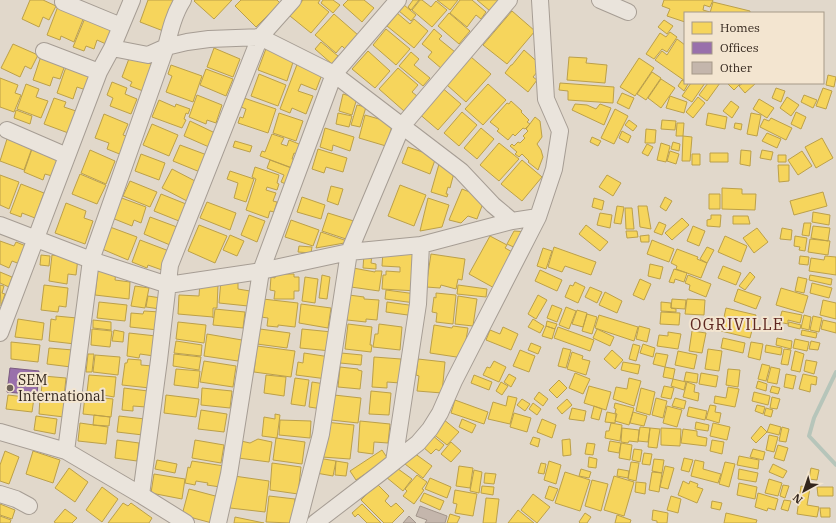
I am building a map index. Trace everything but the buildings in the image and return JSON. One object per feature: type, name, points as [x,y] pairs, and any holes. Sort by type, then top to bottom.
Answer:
[{"type":"street","points":[[0,333],[100,72],[112,48],[132,0]]},
{"type":"street","points":[[66,451],[91,260],[166,47],[170,30],[183,0]]},
{"type":"street","points":[[141,494],[170,265],[260,37],[293,0]]},
{"type":"street","points":[[218,523],[229,474],[261,271],[334,74],[398,0]]},
{"type":"street","points":[[298,523],[321,434],[349,252],[402,126],[509,0]]},
{"type":"street","points":[[315,523],[418,443],[430,429],[440,413],[454,381],[538,217],[554,169],[560,131],[546,99],[540,0]]},
{"type":"street","points":[[600,0],[628,12]]},
{"type":"street","points":[[63,2],[121,26]]},
{"type":"street","points":[[112,48],[148,54],[166,47],[209,39],[260,37],[334,74],[461,171],[493,205],[512,221]]},
{"type":"street","points":[[44,51],[100,72]]},
{"type":"street","points":[[7,130],[67,156]]},
{"type":"street","points":[[0,225],[91,260],[168,285],[261,271],[349,252],[421,244],[512,221],[538,217]]},
{"type":"street","points":[[394,462],[418,304],[421,244]]},
{"type":"street","points":[[0,432],[66,451],[141,494],[186,523]]},
{"type":"street","points":[[0,494],[16,499],[29,506]]},
{"type":"waterway","points":[[836,372],[814,418],[809,436],[836,465]]},
{"type":"place","name":"SEM International","points":[[10,388]]},
{"type":"district","name":"OGRIVILLE","points":[[737,324]]}]
